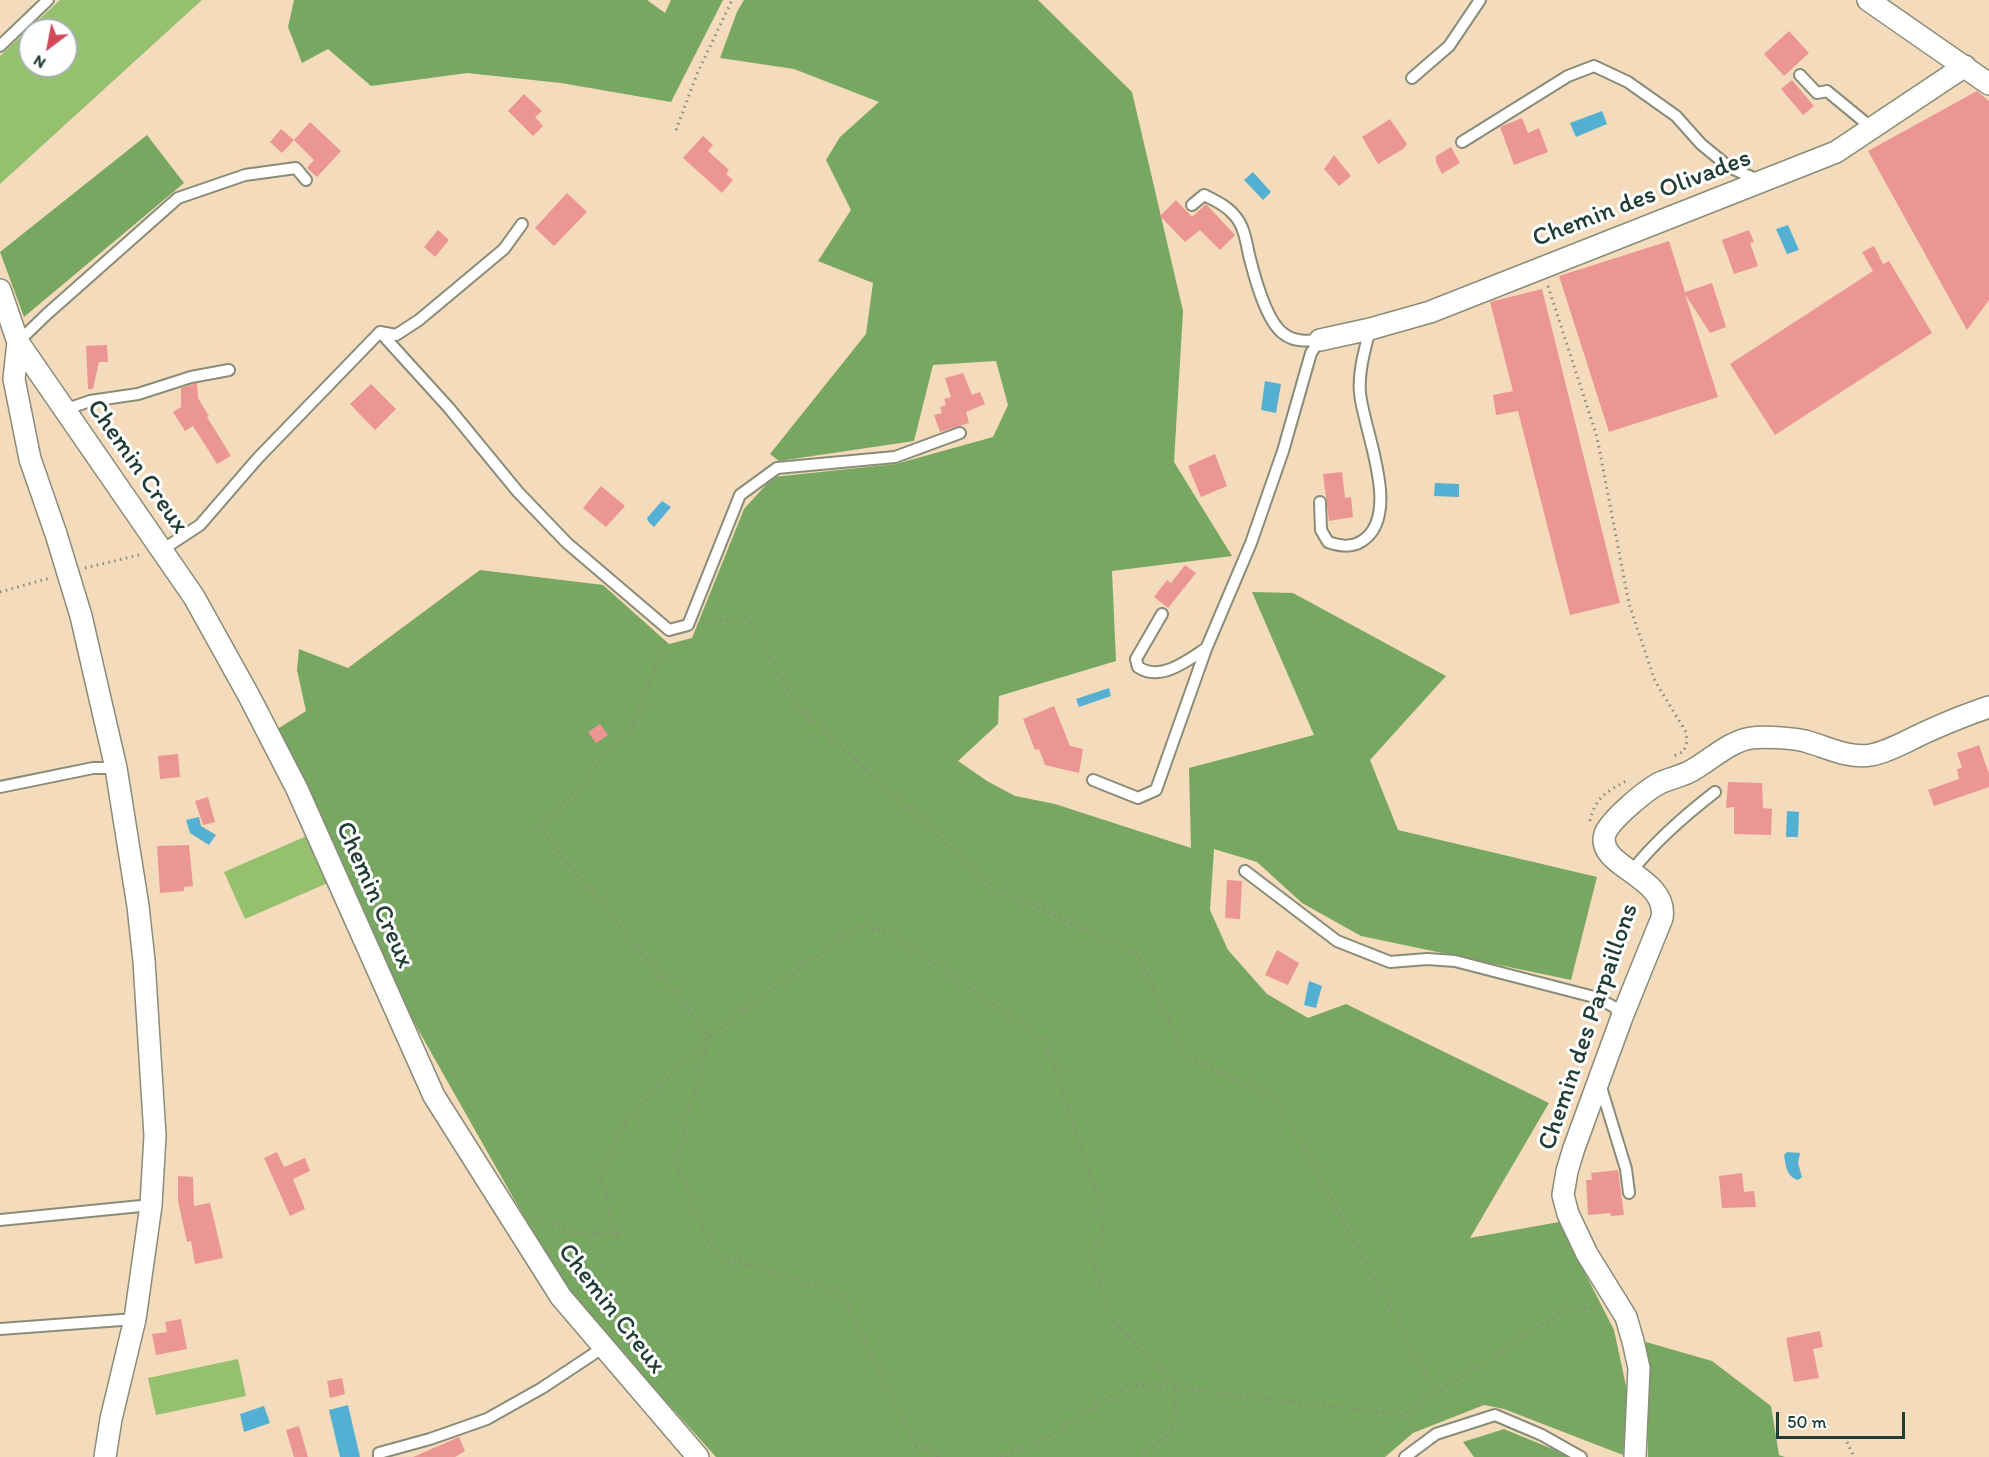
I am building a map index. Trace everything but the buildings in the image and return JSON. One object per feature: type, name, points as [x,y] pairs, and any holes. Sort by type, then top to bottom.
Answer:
[{"type":"street","points":[[1868,0],[1989,84]]},
{"type":"street","name":"Chemin des Olivades","points":[[1320,340],[1430,312],[1836,152],[1965,66]]},
{"type":"street","points":[[0,290],[18,342],[14,379],[30,459],[81,616],[116,768],[138,906],[144,961],[155,1136],[151,1205],[135,1319],[111,1419],[105,1457]]},
{"type":"street","name":"Chemin Creux","points":[[18,342],[194,597],[249,696],[297,789],[434,1096],[561,1297],[698,1457]]},
{"type":"street","name":"Chemin des Parpaillons","points":[[1635,1457],[1639,1368],[1626,1317],[1587,1254],[1568,1214],[1563,1195],[1567,1171],[1622,1017],[1662,918],[1664,906],[1656,892],[1610,855],[1605,844],[1605,833],[1629,805],[1659,783],[1690,772],[1729,746],[1751,738],[1803,741],[1853,756],[1871,755],[1892,749],[1989,707]]},
{"type":"lane","points":[[0,46],[48,0]]},
{"type":"lane","points":[[1412,78],[1449,46],[1480,0]]},
{"type":"lane","points":[[1462,142],[1568,76],[1594,66],[1628,82],[1676,116],[1701,144],[1729,166],[1761,181]]},
{"type":"lane","points":[[1800,75],[1817,93],[1827,91],[1872,128]]},
{"type":"lane","points":[[18,342],[178,198],[245,175],[296,168],[306,180]]},
{"type":"lane","points":[[1192,205],[1204,195],[1221,203],[1236,217],[1244,232],[1257,286],[1271,318],[1283,334],[1303,341],[1320,340]]},
{"type":"lane","points":[[380,332],[396,335],[419,320],[504,249],[522,224]]},
{"type":"lane","points":[[1320,502],[1321,530],[1328,542],[1338,545],[1355,545],[1370,536],[1377,523],[1380,507],[1377,468],[1359,392],[1363,357],[1370,329]]},
{"type":"lane","points":[[162,550],[200,525],[258,458],[380,332]]},
{"type":"lane","points":[[380,332],[449,408],[518,492],[567,543],[669,630],[688,625],[740,495],[777,468],[895,457],[960,433]]},
{"type":"lane","points":[[1093,780],[1138,798],[1156,790],[1206,649],[1251,543],[1283,451],[1311,353],[1320,340]]},
{"type":"lane","points":[[64,410],[90,401],[138,394],[191,377],[229,370]]},
{"type":"lane","points":[[1162,614],[1136,659],[1138,667],[1145,672],[1162,672],[1182,664],[1206,649]]},
{"type":"lane","points":[[0,787],[93,768],[116,768]]},
{"type":"lane","points":[[1631,872],[1677,821],[1714,792]]},
{"type":"lane","points":[[1245,871],[1336,941],[1390,962],[1427,958],[1455,961],[1520,980],[1598,998],[1614,1007],[1622,1017]]},
{"type":"lane","points":[[1599,1081],[1626,1169],[1629,1194]]},
{"type":"lane","points":[[0,1220],[151,1205]]},
{"type":"lane","points":[[0,1329],[135,1319]]},
{"type":"lane","points":[[379,1457],[379,1453],[430,1439],[487,1419],[542,1388],[604,1347]]},
{"type":"lane","points":[[1405,1457],[1436,1434],[1495,1415],[1542,1435],[1581,1457]]},
{"type":"path","points":[[676,130],[697,74],[732,0]]},
{"type":"path","points":[[1542,267],[1597,437],[1629,604],[1655,681],[1686,732],[1687,741],[1684,751],[1665,761]]},
{"type":"path","points":[[688,625],[746,617],[798,707],[991,886],[1138,954],[1186,1057],[1276,1097],[1436,1393]]},
{"type":"path","points":[[669,630],[633,726],[540,829],[710,1036]]},
{"type":"path","points":[[1588,827],[1593,807],[1609,790],[1637,776]]},
{"type":"path","points":[[506,1210],[575,1233],[617,1234],[600,1178],[627,1120],[710,1036],[858,925],[890,933],[1047,1041],[1105,1223],[1090,1256],[1115,1324],[1176,1387],[1172,1431],[1140,1457]]},
{"type":"path","points":[[710,1036],[675,1162],[714,1255],[841,1292],[920,1457]]},
{"type":"path","points":[[1000,1457],[1032,1447],[1129,1385],[1176,1387],[1402,1415],[1573,1305],[1626,1317]]},
{"type":"path","points":[[1847,1442],[1854,1457]]},
{"type":"path","points":[[915,1444],[940,1457]]},
{"type":"green space","points":[[60,0],[202,0],[0,184],[0,56],[18,39],[18,78],[78,78],[78,18],[41,18]]},
{"type":"green space","points":[[294,0],[647,0],[665,13],[671,0],[723,0],[671,102],[561,83],[467,73],[371,86],[328,49],[302,63],[288,27]]},
{"type":"green space","points":[[744,0],[1038,0],[1132,92],[1183,311],[1174,462],[1232,556],[1112,571],[1116,661],[999,696],[998,724],[958,761],[987,781],[1015,796],[1055,804],[1191,848],[1189,768],[1314,735],[1252,592],[1293,593],[1446,676],[1370,760],[1398,830],[1597,877],[1571,980],[1361,936],[1302,903],[1257,862],[1214,849],[1210,910],[1228,950],[1267,994],[1308,1018],[1346,1004],[1549,1103],[1470,1238],[1559,1222],[1614,1330],[1629,1400],[1623,1455],[1504,1409],[1484,1405],[1413,1433],[1385,1457],[716,1457],[566,1291],[385,971],[276,730],[306,711],[297,670],[299,649],[348,668],[480,570],[603,585],[669,644],[692,638],[744,509],[773,477],[896,464],[993,437],[1008,405],[996,361],[933,365],[914,441],[779,461],[770,454],[866,334],[873,283],[818,261],[851,210],[826,160],[840,137],[879,102],[794,69],[720,58],[737,12]]},
{"type":"green space","points":[[147,135],[184,183],[24,317],[0,252]]},
{"type":"green space","points":[[309,835],[330,882],[245,919],[224,872]]},
{"type":"green space","points":[[1646,1342],[1712,1361],[1771,1406],[1779,1455],[1785,1457],[1648,1457]]},
{"type":"green space","points":[[238,1359],[246,1396],[156,1415],[148,1378]]},
{"type":"green space","points":[[1504,1429],[1569,1457],[1474,1457],[1463,1442]]},
{"type":"water","points":[[1602,111],[1607,124],[1576,137],[1570,123]]},
{"type":"water","points":[[1253,172],[1271,192],[1263,200],[1244,180]]},
{"type":"water","points":[[1788,225],[1799,250],[1787,254],[1776,229]]},
{"type":"water","points":[[1265,381],[1281,384],[1276,413],[1261,410]]},
{"type":"water","points":[[1435,483],[1459,484],[1459,497],[1434,496]]},
{"type":"water","points":[[662,501],[671,507],[654,527],[647,518]]},
{"type":"water","points":[[1109,688],[1111,696],[1079,707],[1076,699]]},
{"type":"water","points":[[1787,811],[1799,812],[1798,837],[1786,837]]},
{"type":"water","points":[[199,817],[201,826],[216,835],[209,845],[190,833],[186,820]]},
{"type":"water","points":[[1309,981],[1322,986],[1316,1008],[1304,1005]]},
{"type":"water","points":[[1787,1152],[1800,1153],[1798,1163],[1802,1177],[1798,1180],[1787,1170],[1784,1155]]},
{"type":"water","points":[[348,1405],[360,1457],[340,1457],[329,1410]]},
{"type":"water","points":[[264,1406],[270,1423],[244,1432],[240,1414]]}]
